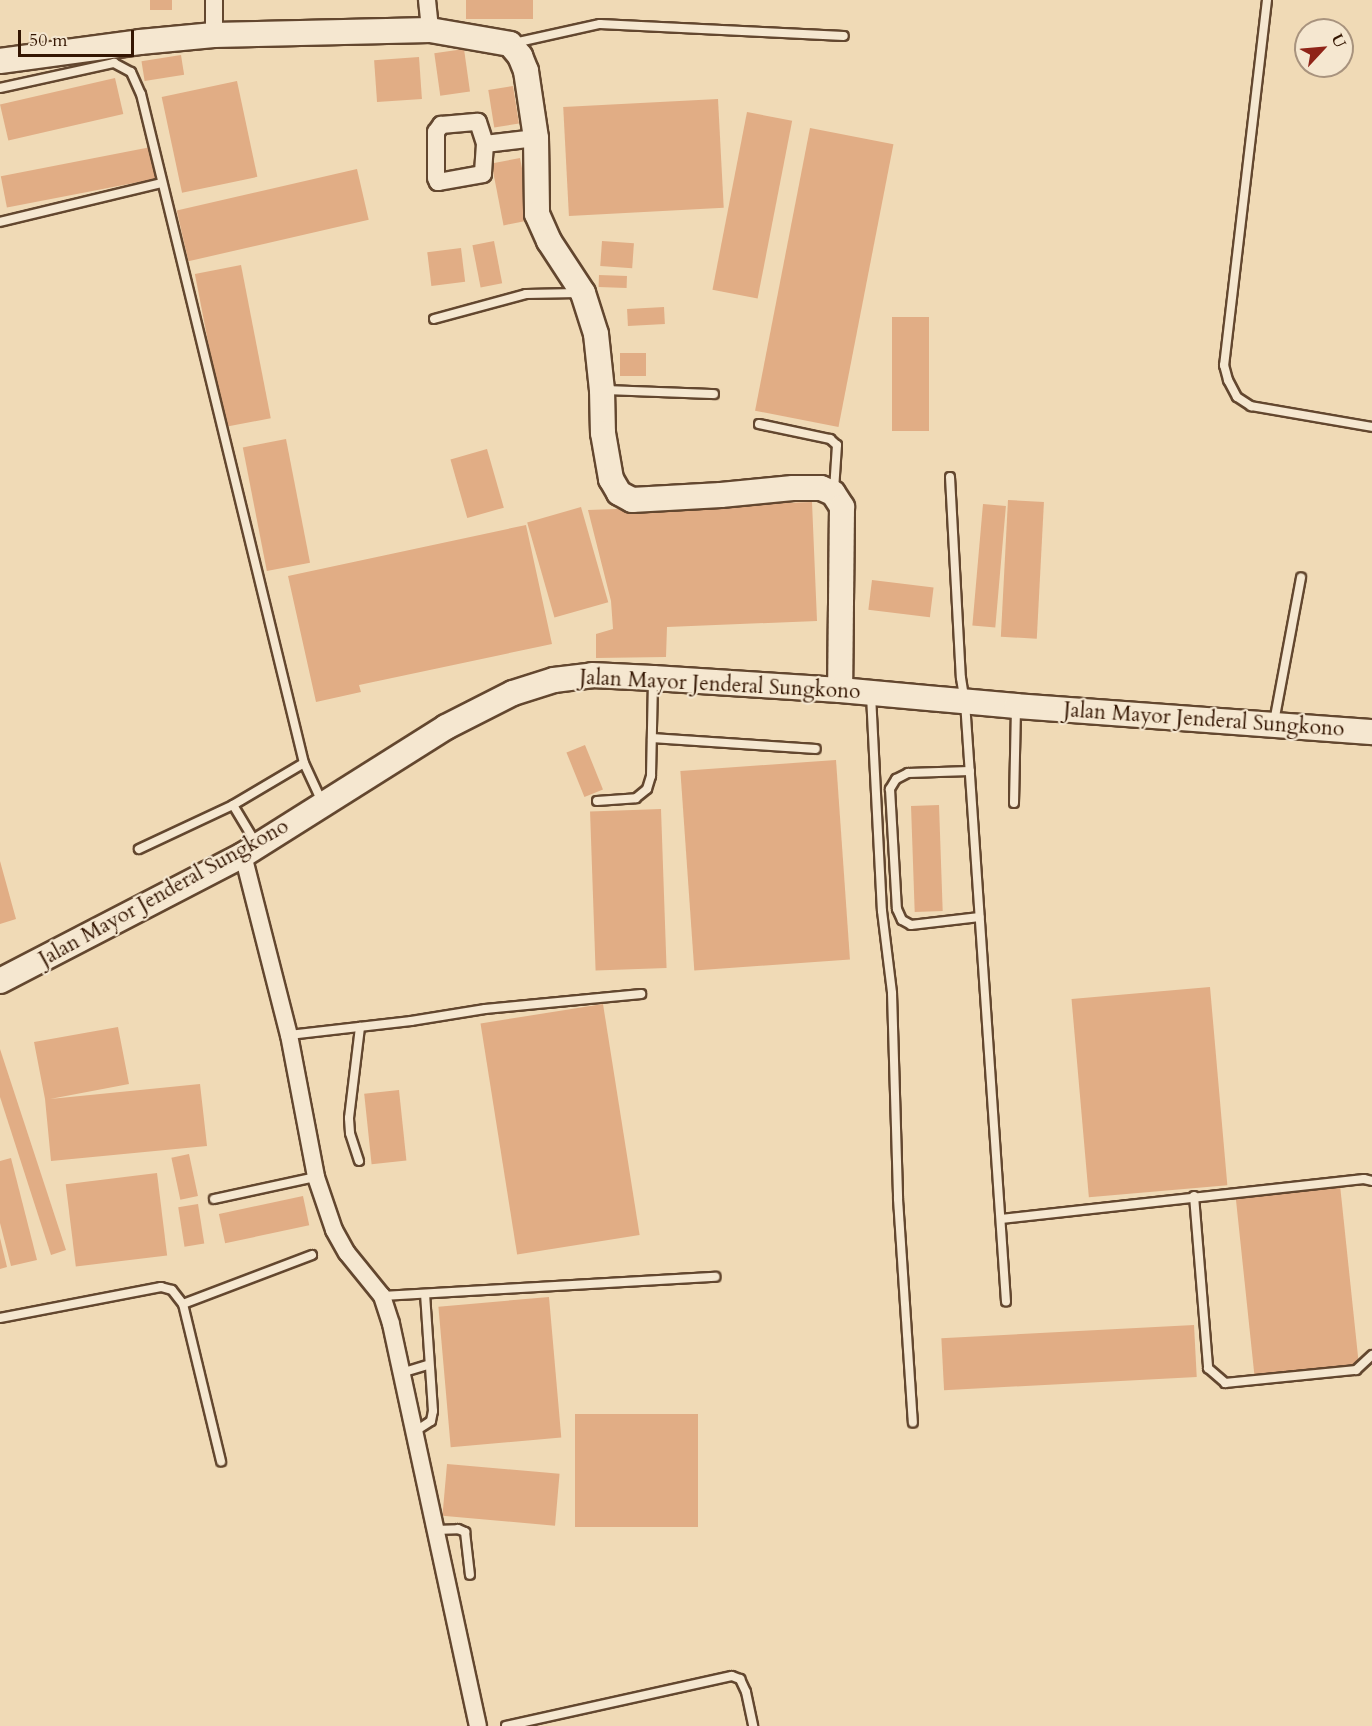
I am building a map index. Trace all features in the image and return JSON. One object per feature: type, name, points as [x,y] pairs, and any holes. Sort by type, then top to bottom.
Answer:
[{"type":"main road","points":[[0,61],[140,42],[214,35],[430,30],[510,44],[520,56],[526,71],[536,138],[537,214],[549,241],[583,293],[596,334],[608,466],[620,493],[632,500],[793,488],[821,488],[833,493],[842,507],[840,690]]},
{"type":"main road","name":"Jalan Mayor Jenderal Sungkono","points":[[0,981],[250,850],[446,727],[513,693],[554,680],[592,675],[653,678],[871,692],[965,702],[1372,732]]},
{"type":"street","points":[[214,0],[214,35]]},
{"type":"street","points":[[427,0],[430,30]]},
{"type":"street","points":[[485,144],[536,138]]},
{"type":"street","points":[[250,850],[316,1177],[334,1230],[348,1253],[382,1296],[402,1373],[478,1726]]},
{"type":"lane","points":[[1267,0],[1224,365],[1228,380],[1237,397],[1251,406],[1372,427]]},
{"type":"lane","points":[[510,44],[600,24],[844,36]]},
{"type":"lane","points":[[0,88],[114,63],[131,72],[141,94],[304,763],[323,804]]},
{"type":"lane","points":[[0,222],[161,183]]},
{"type":"lane","points":[[434,319],[526,294],[583,293]]},
{"type":"lane","points":[[602,390],[714,394]]},
{"type":"lane","points":[[759,424],[830,439],[837,445],[833,493]]},
{"type":"lane","points":[[950,477],[961,678],[970,771],[1006,1302]]},
{"type":"lane","points":[[1273,726],[1301,578]]},
{"type":"lane","points":[[597,801],[636,798],[646,789],[651,776],[653,678]]},
{"type":"lane","points":[[871,692],[882,911],[892,993],[898,1200],[914,1422]]},
{"type":"lane","points":[[1014,803],[1016,706]]},
{"type":"lane","points":[[652,738],[816,749]]},
{"type":"lane","points":[[139,849],[232,805],[304,763]]},
{"type":"lane","points":[[970,771],[908,773],[896,778],[890,789],[897,909],[902,920],[911,925],[980,917]]},
{"type":"lane","points":[[232,805],[250,850]]},
{"type":"lane","points":[[289,1035],[485,1009],[641,994]]},
{"type":"lane","points":[[359,1161],[350,1133],[349,1118],[360,1027]]},
{"type":"lane","points":[[214,1198],[316,1177]]},
{"type":"lane","points":[[1001,1219],[1194,1196],[1364,1179],[1372,1181]]},
{"type":"lane","points":[[1194,1196],[1208,1368],[1225,1383],[1356,1370],[1372,1355]]},
{"type":"lane","points":[[183,1304],[312,1255]]},
{"type":"lane","points":[[382,1296],[716,1277]]},
{"type":"lane","points":[[0,1318],[161,1287],[172,1290],[183,1304],[221,1461]]},
{"type":"lane","points":[[414,1432],[431,1421],[425,1294]]},
{"type":"lane","points":[[402,1373],[429,1365]]},
{"type":"lane","points":[[435,1530],[458,1529],[465,1532],[470,1575]]},
{"type":"lane","points":[[506,1726],[732,1676],[740,1679],[746,1692],[753,1726]]},
{"type":"building","points":[[150,0],[172,0],[172,10],[150,10]]},
{"type":"building","points":[[466,0],[533,0],[533,19],[466,19]]},
{"type":"building","points":[[464,49],[470,92],[440,96],[434,53]]},
{"type":"building","points":[[181,55],[184,75],[145,81],[141,61]]},
{"type":"building","points":[[419,57],[422,99],[377,102],[374,60]]},
{"type":"building","points":[[115,78],[123,114],[8,141],[0,105]]},
{"type":"building","points":[[237,81],[257,177],[182,193],[162,97]]},
{"type":"building","points":[[513,86],[519,124],[494,127],[488,90]]},
{"type":"building","points":[[718,99],[724,208],[569,216],[563,107]]},
{"type":"building","points":[[747,112],[792,121],[758,298],[712,290]]},
{"type":"building","points":[[810,128],[893,144],[838,427],[755,411]]},
{"type":"building","points":[[151,147],[157,178],[7,208],[1,176]]},
{"type":"building","points":[[520,158],[532,220],[504,225],[492,164]]},
{"type":"building","points":[[357,169],[369,220],[188,261],[177,211]]},
{"type":"building","points":[[494,241],[502,283],[481,287],[472,245]]},
{"type":"building","points":[[602,241],[634,243],[632,268],[600,266]]},
{"type":"building","points":[[461,248],[465,282],[431,286],[427,252]]},
{"type":"building","points":[[241,265],[271,418],[225,427],[195,274]]},
{"type":"building","points":[[599,275],[627,276],[627,288],[599,287]]},
{"type":"building","points":[[664,307],[665,324],[628,326],[627,309]]},
{"type":"building","points":[[892,317],[929,317],[929,431],[892,431]]},
{"type":"building","points":[[620,353],[646,353],[646,376],[620,376]]},
{"type":"building","points":[[286,439],[310,563],[267,571],[243,447]]},
{"type":"building","points":[[487,449],[504,508],[467,518],[450,459]]},
{"type":"building","points":[[1008,500],[1044,502],[1037,639],[1001,637]]},
{"type":"building","points":[[812,502],[817,621],[667,627],[666,657],[596,658],[596,634],[613,629],[611,601],[588,510]]},
{"type":"building","points":[[983,504],[1006,506],[995,628],[972,626]]},
{"type":"building","points":[[581,507],[608,602],[554,618],[527,522]]},
{"type":"building","points":[[526,525],[552,644],[359,685],[361,692],[316,702],[288,576]]},
{"type":"building","points":[[872,580],[934,588],[930,617],[868,610]]},
{"type":"building","points":[[585,745],[603,790],[584,797],[566,752]]},
{"type":"building","points":[[836,760],[850,960],[694,970],[680,771]]},
{"type":"building","points":[[939,805],[943,911],[915,912],[911,806]]},
{"type":"building","points":[[661,809],[667,968],[596,970],[590,811]]},
{"type":"building","points":[[0,861],[16,919],[0,924]]},
{"type":"building","points":[[1210,987],[1227,1185],[1089,1197],[1072,999]]},
{"type":"building","points":[[603,1004],[640,1235],[517,1255],[481,1023]]},
{"type":"building","points":[[118,1027],[129,1084],[50,1099],[200,1084],[207,1146],[51,1161],[45,1099],[34,1042]]},
{"type":"building","points":[[0,1049],[66,1250],[51,1255],[0,1097]]},
{"type":"building","points":[[399,1090],[406,1161],[372,1164],[364,1094]]},
{"type":"building","points":[[189,1154],[198,1196],[180,1200],[171,1158]]},
{"type":"building","points":[[11,1158],[37,1260],[11,1266],[0,1223],[0,1161]]},
{"type":"building","points":[[157,1173],[167,1255],[76,1267],[66,1184]]},
{"type":"building","points":[[1340,1185],[1359,1364],[1254,1375],[1236,1196]]},
{"type":"building","points":[[303,1196],[309,1225],[225,1243],[219,1214]]},
{"type":"building","points":[[198,1204],[204,1244],[185,1247],[178,1207]]},
{"type":"building","points":[[0,1238],[7,1267],[0,1269]]},
{"type":"building","points":[[549,1297],[561,1437],[451,1447],[438,1307]]},
{"type":"building","points":[[1194,1325],[1197,1377],[944,1390],[941,1338]]},
{"type":"building","points":[[575,1414],[698,1414],[698,1527],[575,1527]]},
{"type":"building","points":[[447,1464],[560,1474],[555,1526],[442,1516]]}]
